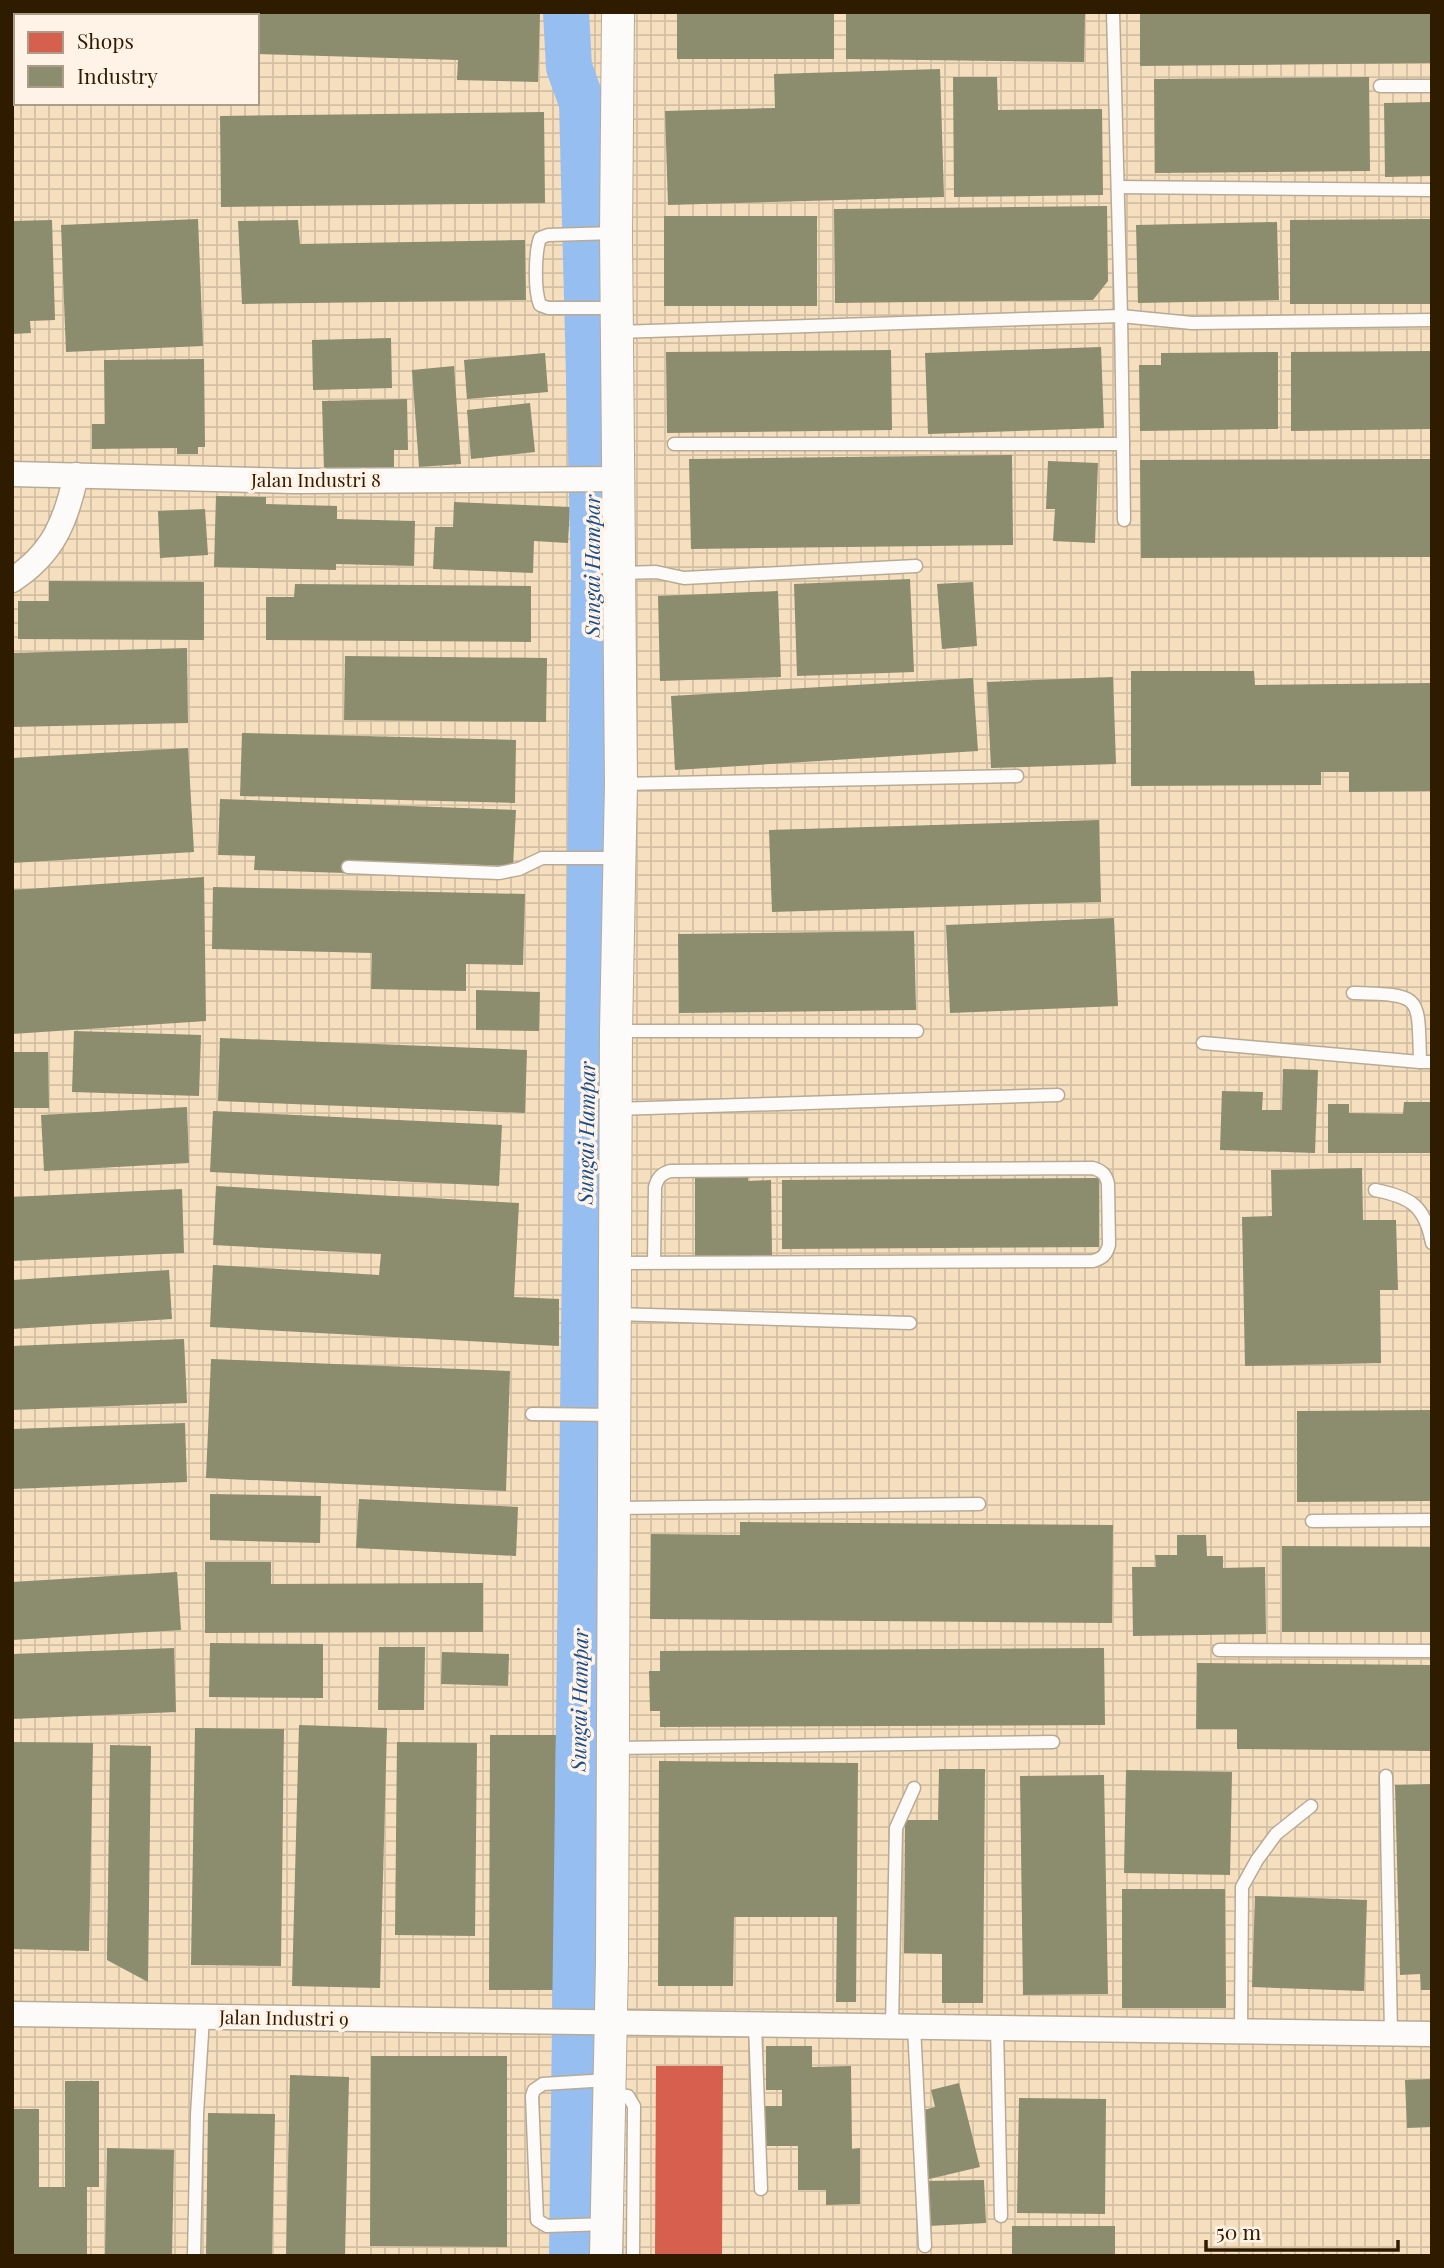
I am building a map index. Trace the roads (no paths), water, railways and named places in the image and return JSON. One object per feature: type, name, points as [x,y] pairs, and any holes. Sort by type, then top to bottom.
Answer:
[{"type":"street","points":[[606,2256],[600,2225],[603,2023],[613,1748],[614,1508],[607,1415],[615,1314],[614,858],[621,784],[620,573],[608,233],[618,12]]},
{"type":"street","name":"Jalan Industri 8","points":[[12,474],[294,481],[615,479]]},
{"type":"street","points":[[12,580],[28,570],[47,550],[61,527],[76,475]]},
{"type":"street","name":"Jalan Industri 9","points":[[12,2014],[1432,2034]]},
{"type":"lane","points":[[1112,12],[1124,520]]},
{"type":"lane","points":[[1380,86],[1432,86]]},
{"type":"lane","points":[[1118,187],[1432,190]]},
{"type":"lane","points":[[608,233],[548,234],[540,238],[537,246],[537,297],[540,305],[612,316],[1121,316],[1192,323],[1432,320]]},
{"type":"lane","points":[[674,444],[1123,444]]},
{"type":"lane","points":[[620,573],[656,572],[684,578],[703,578],[916,566]]},
{"type":"lane","points":[[621,784],[1017,776]]},
{"type":"lane","points":[[348,867],[499,873],[519,869],[542,858],[614,858]]},
{"type":"lane","points":[[1203,1043],[1426,1062],[1416,1006],[1407,998],[1396,994],[1353,993]]},
{"type":"lane","points":[[616,1031],[917,1031]]},
{"type":"lane","points":[[616,1108],[1058,1095]]},
{"type":"lane","points":[[615,1263],[654,1263],[1093,1261],[1101,1259],[1107,1253],[1109,1245],[1108,1184],[1101,1170],[1093,1168],[670,1171],[657,1179],[655,1186],[654,1263]]},
{"type":"lane","points":[[1374,1190],[1399,1195],[1415,1205],[1427,1221],[1432,1243]]},
{"type":"lane","points":[[615,1314],[910,1323]]},
{"type":"lane","points":[[532,1414],[607,1415]]},
{"type":"lane","points":[[614,1508],[979,1504]]},
{"type":"lane","points":[[1312,1521],[1432,1520]]},
{"type":"lane","points":[[1219,1650],[1432,1651]]},
{"type":"lane","points":[[613,1748],[1053,1742]]},
{"type":"lane","points":[[1386,1776],[1391,2033]]},
{"type":"lane","points":[[914,1788],[896,1828],[903,2026],[925,2246]]},
{"type":"lane","points":[[1241,2031],[1242,1887],[1276,1834],[1311,1807]]},
{"type":"lane","points":[[194,2256],[202,2017]]},
{"type":"lane","points":[[755,2024],[761,2189]]},
{"type":"lane","points":[[997,2027],[1000,2216]]},
{"type":"lane","points":[[600,2225],[541,2224],[535,2214],[532,2096],[538,2086],[556,2083],[603,2085],[628,2096],[634,2106],[633,2256]]},
{"type":"waterway","name":"Sungai Hampar","points":[[566,12],[569,67],[582,103],[594,572],[572,2256]]}]
